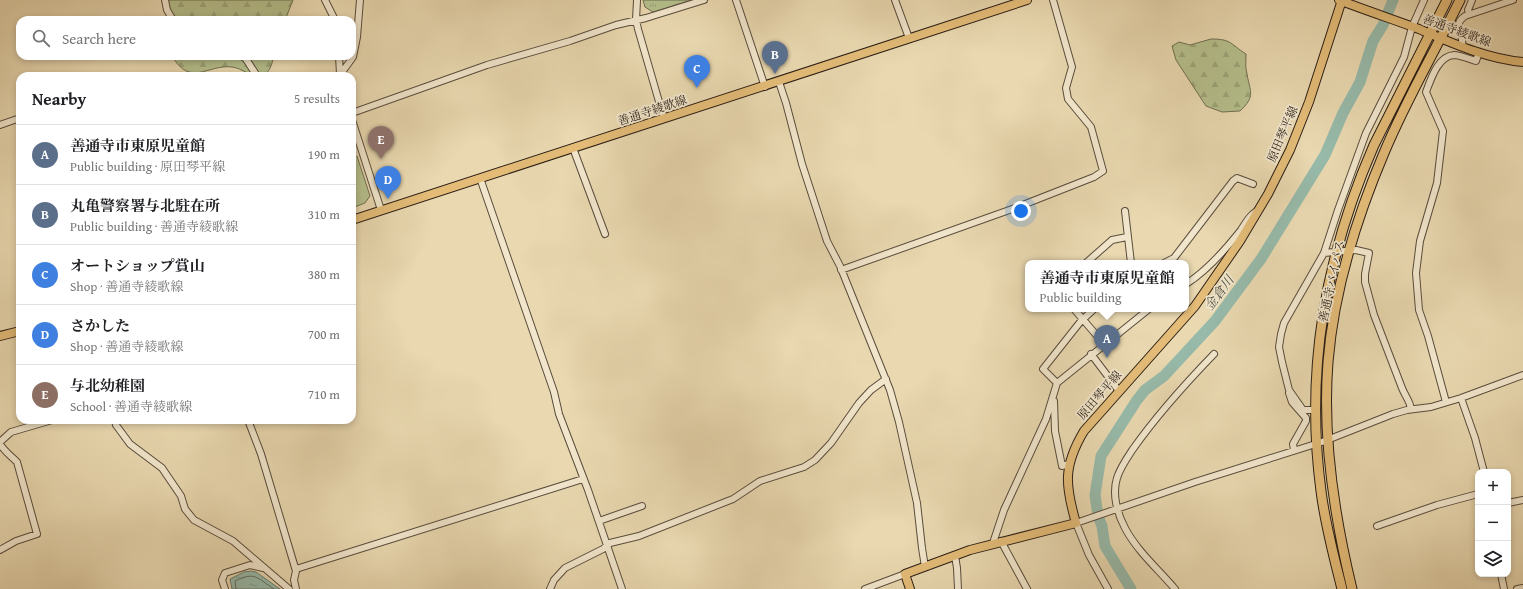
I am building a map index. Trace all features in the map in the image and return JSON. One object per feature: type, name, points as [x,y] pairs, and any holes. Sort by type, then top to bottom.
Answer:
[{"type":"highway","name":"善通寺バイパス","points":[[1342,589],[1325,516],[1321,491],[1315,410],[1319,341],[1328,281],[1346,216],[1363,170],[1447,0]]},
{"type":"highway","name":"善通寺バイパス","points":[[1352,589],[1336,515],[1328,439],[1327,391],[1330,346],[1340,286],[1364,204],[1385,151],[1460,0]]},
{"type":"main road","name":"善通寺綾歌線","points":[[356,219],[1027,0]]},
{"type":"main road","name":"善通寺綾歌線","points":[[1341,0],[1410,26],[1441,40],[1479,52],[1523,62]]},
{"type":"main road","name":"原田琴平線","points":[[1078,521],[1067,485],[1069,464],[1074,447],[1084,431],[1119,390],[1195,306],[1240,241],[1290,150],[1309,102],[1341,0]]},
{"type":"main road","points":[[0,336],[16,332]]},
{"type":"main road","points":[[910,589],[905,574],[997,542],[1031,535],[1078,521]]},
{"type":"street","points":[[165,0],[167,10],[171,16]]},
{"type":"street","points":[[325,0],[333,16]]},
{"type":"street","points":[[356,46],[358,38],[360,0]]},
{"type":"street","points":[[637,0],[636,20],[664,119]]},
{"type":"street","points":[[356,112],[487,66],[570,41],[616,25],[704,0]]},
{"type":"street","points":[[736,0],[765,86]]},
{"type":"street","points":[[894,0],[909,38]]},
{"type":"street","points":[[841,270],[1015,208],[1094,177],[1103,171],[1091,127],[1068,99],[1066,93],[1072,67],[1053,0]]},
{"type":"street","points":[[1294,450],[1293,444],[1306,422],[1306,418],[1292,402],[1279,347],[1284,323],[1324,253],[1366,133],[1404,57],[1410,26],[1424,0]]},
{"type":"street","points":[[1469,14],[1468,10],[1472,0]]},
{"type":"street","points":[[1462,46],[1462,39],[1458,24],[1459,20],[1469,14],[1513,0]]},
{"type":"street","points":[[1446,402],[1428,336],[1419,310],[1416,273],[1420,240],[1432,204],[1437,183],[1443,131],[1426,92],[1433,74],[1444,58],[1454,55],[1476,61],[1479,52]]},
{"type":"street","points":[[247,60],[254,72]]},
{"type":"street","points":[[339,60],[340,72]]},
{"type":"street","points":[[342,72],[351,60]]},
{"type":"street","points":[[779,82],[815,206],[827,241],[841,270],[886,380],[899,422],[916,497],[926,567]]},
{"type":"street","points":[[0,124],[16,119]]},
{"type":"street","points":[[356,132],[381,210]]},
{"type":"street","points":[[573,148],[604,234]]},
{"type":"street","points":[[480,178],[554,392],[559,414],[622,589]]},
{"type":"street","points":[[1170,260],[1174,258],[1233,181],[1237,178],[1253,184]]},
{"type":"street","points":[[1189,282],[1196,278],[1214,260],[1241,230],[1252,214],[1258,210]]},
{"type":"street","points":[[1124,211],[1131,260]]},
{"type":"street","points":[[1089,260],[1112,240],[1127,238]]},
{"type":"street","points":[[1324,253],[1356,250],[1369,253],[1365,282],[1374,315],[1405,396],[1410,402],[1411,410]]},
{"type":"street","points":[[1077,312],[1104,344]]},
{"type":"street","points":[[1057,383],[1043,369],[1083,319],[1091,312]]},
{"type":"street","points":[[1027,589],[997,542],[1004,510],[1046,419],[1057,383],[1144,312]]},
{"type":"street","points":[[1091,354],[1119,390]]},
{"type":"street","points":[[1175,589],[1137,544],[1125,527],[1117,508],[1115,491],[1117,477],[1141,438],[1176,394],[1214,354]]},
{"type":"street","points":[[1108,589],[1089,556],[1078,521],[1317,443],[1393,414],[1431,407],[1461,398],[1523,375]]},
{"type":"street","points":[[550,589],[554,580],[565,568],[610,544],[639,536],[732,499],[760,481],[804,467],[815,460],[831,443],[858,404],[871,390],[886,380]]},
{"type":"street","points":[[1289,390],[1303,410],[1315,410]]},
{"type":"street","points":[[1053,397],[1055,431],[1058,450],[1062,466],[1069,464]]},
{"type":"street","points":[[1461,398],[1475,438],[1483,469]]},
{"type":"street","points":[[0,550],[16,541],[37,534],[17,462],[4,450],[0,443],[11,432],[38,424]]},
{"type":"street","points":[[116,424],[130,444],[162,468],[181,496],[185,509],[194,520],[233,541],[289,589]]},
{"type":"street","points":[[250,424],[261,454],[296,569],[294,580],[296,589]]},
{"type":"street","points":[[296,569],[583,479]]},
{"type":"street","points":[[1377,526],[1438,505],[1475,495]]},
{"type":"street","points":[[1511,502],[1523,500]]},
{"type":"street","points":[[599,522],[642,506]]},
{"type":"street","points":[[954,556],[957,568],[958,589]]},
{"type":"street","points":[[225,589],[222,580],[225,573],[250,565],[264,568]]},
{"type":"street","points":[[865,589],[905,574]]},
{"type":"street","points":[[1502,577],[1504,589]]},
{"type":"street","points":[[1517,589],[1523,588]]},
{"type":"green space","points":[[169,0],[293,0],[287,16],[167,16]]},
{"type":"green space","points":[[643,0],[692,0],[653,12],[645,7]]},
{"type":"green space","points":[[1211,39],[1227,41],[1246,54],[1246,69],[1251,94],[1245,106],[1240,111],[1222,112],[1206,106],[1176,60],[1172,46],[1179,42],[1190,45]]},
{"type":"green space","points":[[175,60],[273,60],[268,72],[246,72],[232,67],[223,67],[200,72],[190,72],[179,66]]},
{"type":"green space","points":[[356,156],[370,196],[365,203],[356,206]]},
{"type":"water","points":[[244,572],[256,572],[280,589],[232,589],[230,579]]},
{"type":"waterway","name":"金倉川","points":[[1131,589],[1105,546],[1102,526],[1098,516],[1095,495],[1101,456],[1145,390],[1164,376],[1215,321],[1261,259],[1325,155],[1343,113],[1360,82],[1373,41],[1383,25],[1393,0]]},
{"type":"place","name":"丸亀警察署与北駐在所","points":[[775,74]]},
{"type":"place","name":"オートショップ賞山","points":[[697,88]]},
{"type":"place","name":"与北幼稚園","points":[[381,159]]},
{"type":"place","name":"さかした","points":[[388,199]]},
{"type":"place","name":"善通寺市東原児童館","points":[[1107,358]]}]
